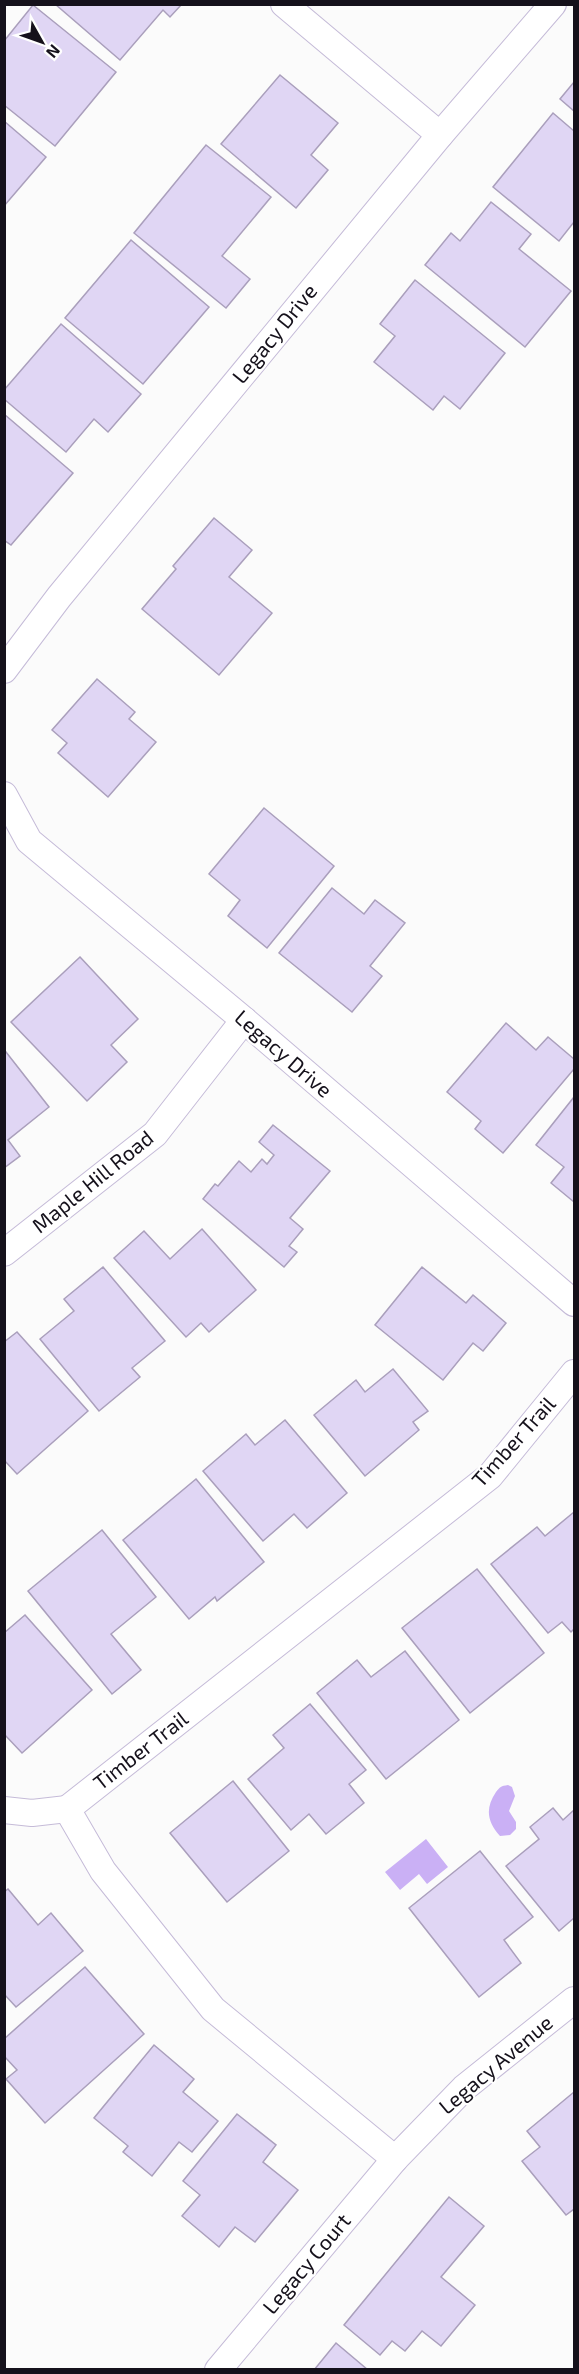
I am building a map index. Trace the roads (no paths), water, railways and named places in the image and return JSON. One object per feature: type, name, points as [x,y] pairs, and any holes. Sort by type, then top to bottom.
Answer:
[{"type":"street","points":[[285,4],[440,135]]},
{"type":"street","name":"Legacy Drive","points":[[4,670],[59,597],[440,135],[553,4]]},
{"type":"street","name":"Legacy Drive","points":[[4,795],[29,841],[244,1020],[574,1304]]},
{"type":"street","name":"Maple Hill Road","points":[[4,1253],[155,1134],[244,1020]]},
{"type":"street","name":"Timber Trail","points":[[67,1809],[490,1476],[574,1372]]},
{"type":"street","points":[[4,1810],[32,1812],[67,1809],[103,1871],[213,2009],[395,2159]]},
{"type":"street","name":"Legacy Avenue","points":[[395,2159],[464,2088],[574,2000]]},
{"type":"street","name":"Legacy Court","points":[[218,2370],[395,2159]]}]
